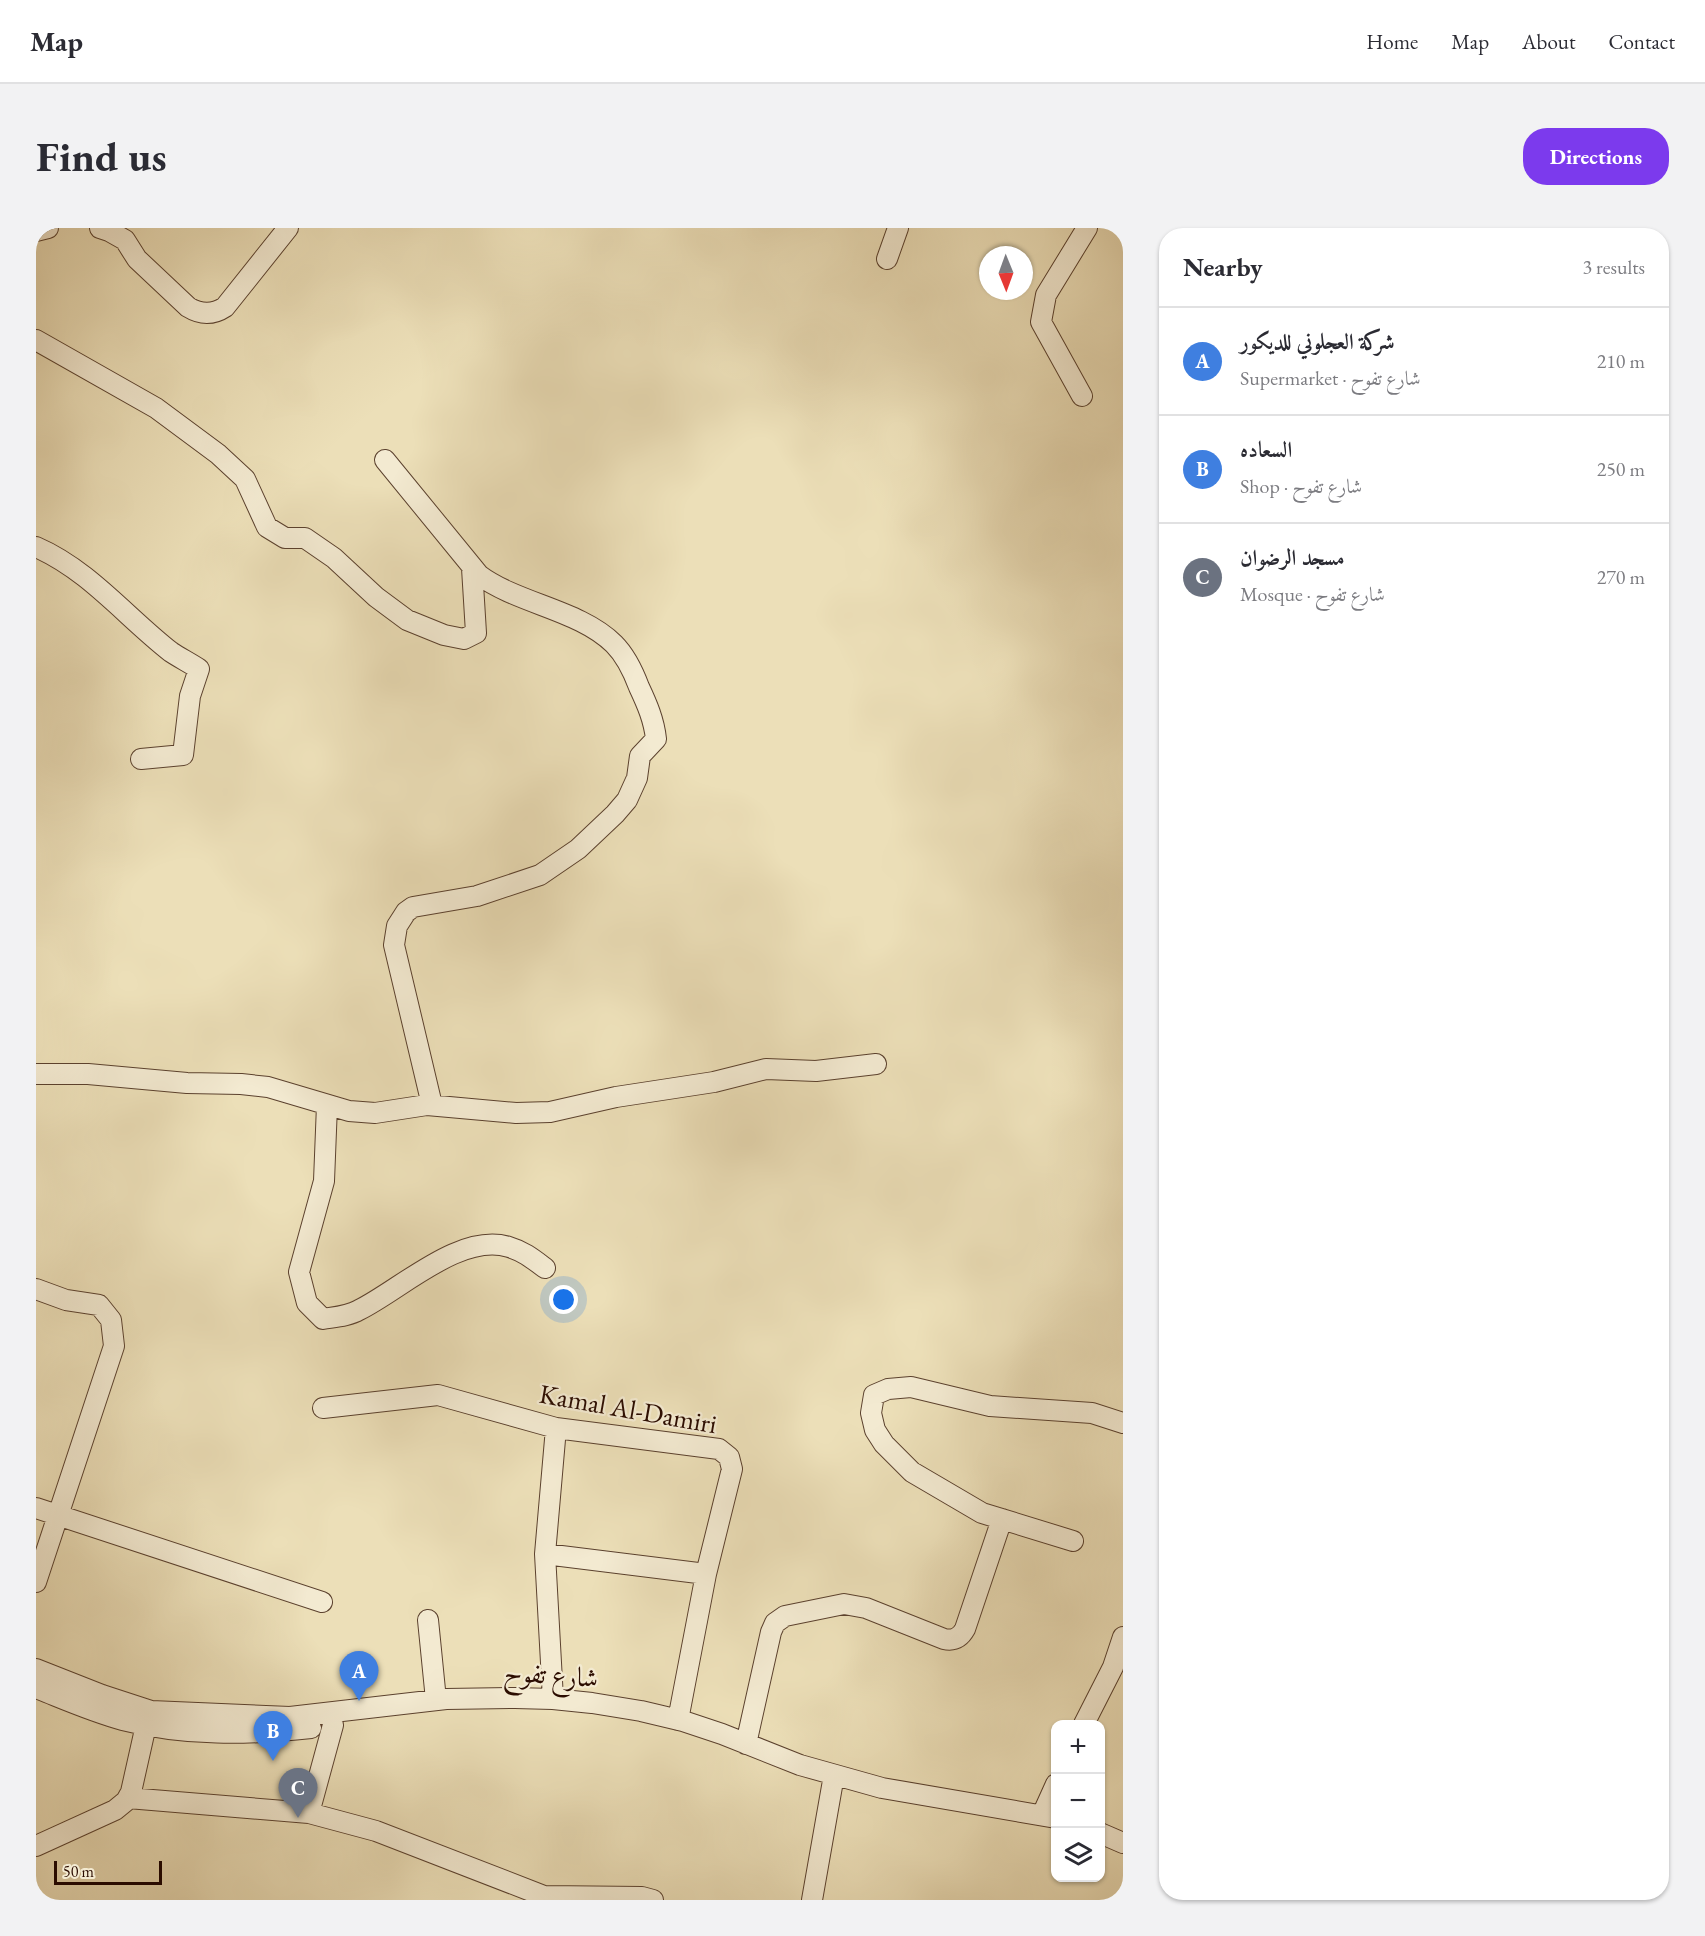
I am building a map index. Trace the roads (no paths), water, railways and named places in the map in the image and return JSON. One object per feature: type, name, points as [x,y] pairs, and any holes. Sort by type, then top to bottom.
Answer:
[{"type":"street","points":[[36,231],[48,228]]},
{"type":"street","points":[[100,228],[125,240],[136,260],[188,307],[207,314],[225,307],[288,228]]},
{"type":"street","points":[[887,259],[898,228]]},
{"type":"street","points":[[1082,396],[1041,322],[1046,295],[1087,228]]},
{"type":"street","points":[[36,340],[156,408],[218,454],[245,479],[267,527],[285,538],[305,538],[334,558],[376,597],[408,620],[444,635],[464,639],[476,633],[472,568]]},
{"type":"street","points":[[385,460],[472,568],[488,582],[585,624],[614,644],[633,672],[653,718],[656,739],[640,756],[637,778],[627,800],[578,849],[540,875],[477,896],[417,905],[406,912],[401,919],[394,934],[394,945],[432,1105]]},
{"type":"street","points":[[36,547],[51,553],[94,583],[172,652],[199,669],[190,696],[183,755],[141,759]]},
{"type":"street","points":[[36,1074],[88,1074],[187,1083],[268,1087],[349,1111],[375,1113],[432,1105],[516,1113],[550,1112],[616,1097],[714,1082],[766,1069],[816,1071],[876,1064]]},
{"type":"street","points":[[327,1105],[324,1181],[299,1272],[307,1303],[323,1319],[357,1311],[430,1264],[468,1249],[488,1245],[507,1246],[525,1253],[544,1269]]},
{"type":"street","points":[[36,1289],[66,1300],[99,1305],[111,1320],[114,1346],[36,1582]]},
{"type":"street","points":[[1073,1541],[982,1513],[912,1472],[884,1444],[875,1430],[871,1413],[874,1395],[888,1389],[911,1387],[990,1406],[1092,1413],[1123,1423]]},
{"type":"street","name":"Kamal Al-Damiri","points":[[323,1408],[438,1395],[556,1428],[719,1449],[729,1457],[732,1469],[706,1574],[678,1720]]},
{"type":"street","points":[[553,1699],[545,1554],[556,1428]]},
{"type":"street","points":[[36,1508],[322,1602]]},
{"type":"street","points":[[746,1744],[771,1632],[778,1620],[789,1615],[833,1605],[854,1604],[945,1639],[958,1638],[965,1629],[1002,1519]]},
{"type":"street","points":[[545,1554],[706,1574]]},
{"type":"street","points":[[428,1620],[436,1700]]},
{"type":"street","points":[[1086,1720],[1113,1667],[1123,1637]]},
{"type":"street","name":"شارع تفوح","points":[[36,1669],[151,1711],[290,1717],[436,1700],[514,1698],[592,1703],[678,1720],[722,1734],[800,1765],[882,1788],[1049,1817]]},
{"type":"street","points":[[36,1688],[121,1720],[181,1732],[234,1734],[278,1731],[443,1712],[505,1709],[550,1710],[722,1734]]},
{"type":"street","points":[[36,1846],[115,1810],[128,1798],[146,1725]]},
{"type":"street","points":[[309,1813],[333,1725]]},
{"type":"street","points":[[812,1900],[834,1775]]},
{"type":"street","points":[[128,1798],[309,1813],[376,1831],[544,1896],[642,1897],[653,1900]]},
{"type":"street","points":[[1105,1835],[1123,1843]]},
{"type":"place","name":"شركة العجلوني للديكور","points":[[359,1701]]},
{"type":"place","name":"السعاده","points":[[273,1761]]},
{"type":"place","name":"مسجد الرضوان","points":[[298,1818]]}]
